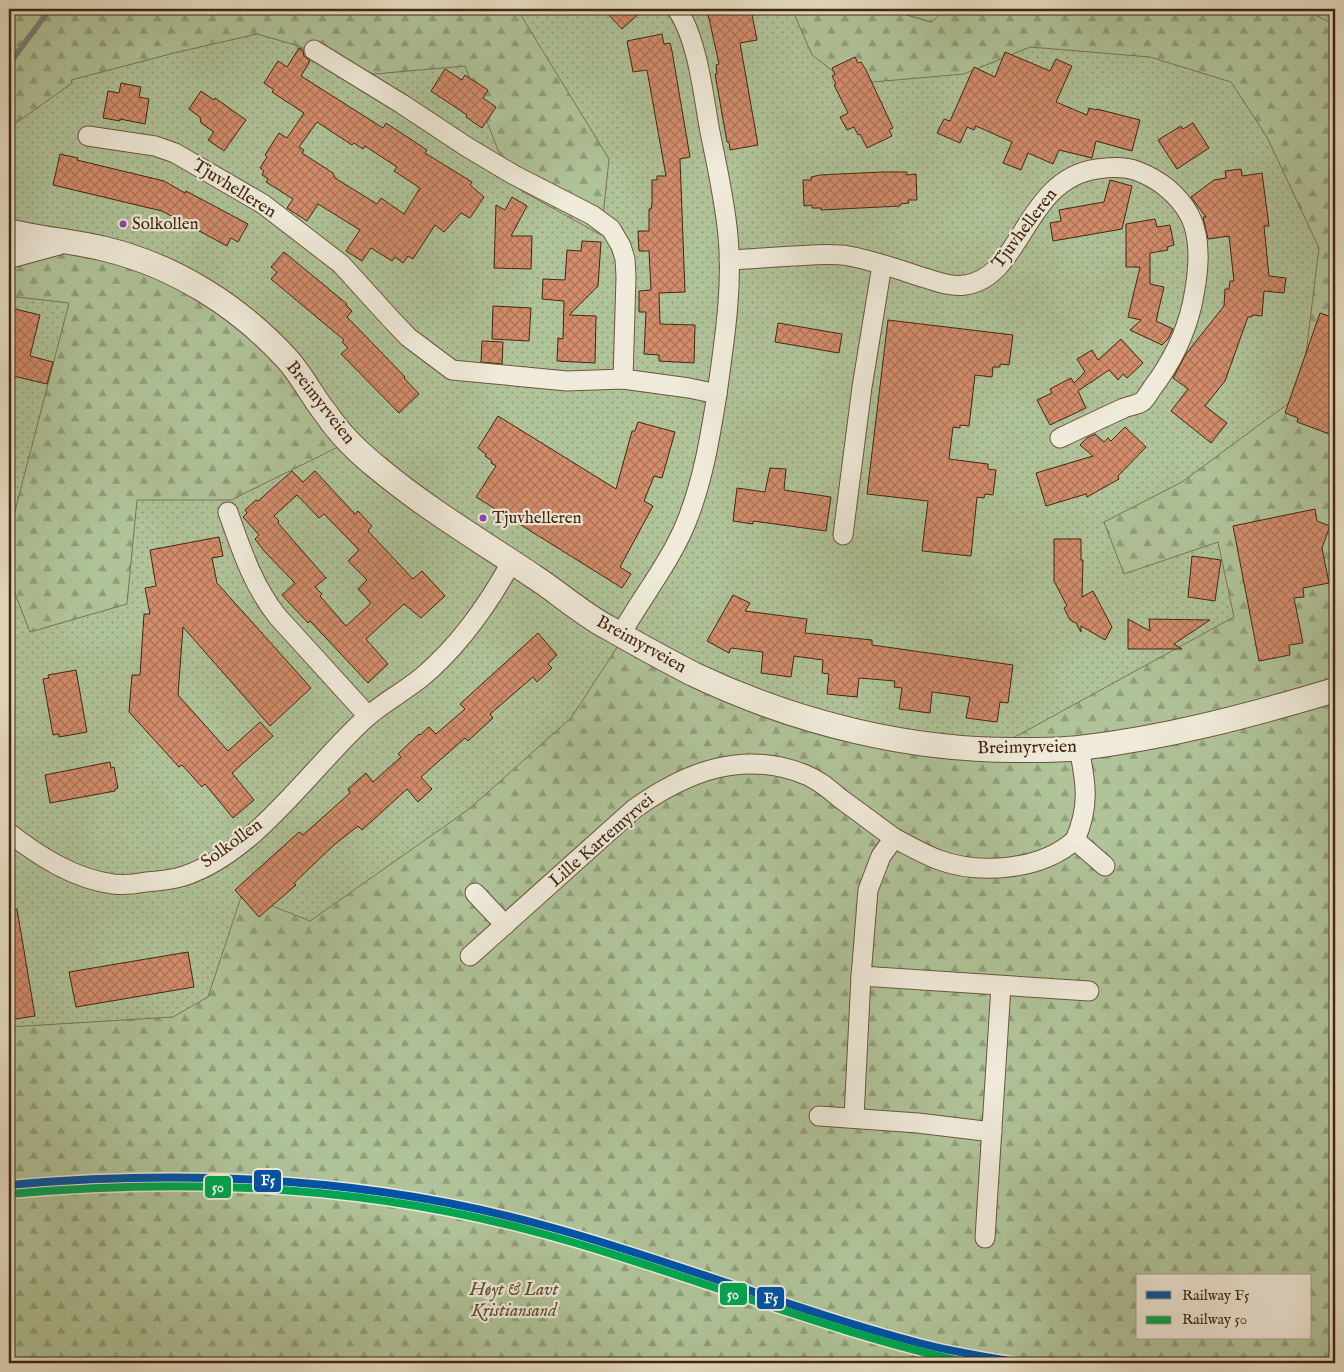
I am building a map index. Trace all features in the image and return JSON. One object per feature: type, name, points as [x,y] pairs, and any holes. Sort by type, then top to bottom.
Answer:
[{"type":"street","points":[[621,634],[677,542],[686,522],[705,465],[713,429],[727,322],[728,236],[702,89],[688,27],[677,9]]},
{"type":"street","points":[[314,50],[402,104],[467,147],[514,175],[592,215],[611,229],[621,246],[625,259],[623,379]]},
{"type":"street","name":"Tjuvhelleren","points":[[88,136],[156,146],[174,153],[263,204],[341,264],[402,330],[452,370],[567,381],[623,379],[689,388],[717,394]]},
{"type":"street","name":"Tjuvhelleren","points":[[729,260],[835,255],[857,258],[952,286],[967,285],[980,281],[991,274],[1002,262],[1029,220],[1052,190],[1072,176],[1088,170],[1107,167],[1131,169],[1154,179],[1179,199],[1196,228],[1198,260],[1192,304],[1187,321],[1177,348],[1142,401],[1095,420],[1060,438]]},
{"type":"street","name":"Breimyrveien","points":[[9,231],[96,247],[138,258],[163,267],[191,282],[218,299],[248,322],[272,344],[292,365],[344,437],[369,461],[420,502],[512,561],[592,617],[658,656],[724,688],[792,713],[842,728],[906,742],[1009,750],[1079,748],[1210,724],[1335,690]]},
{"type":"street","name":"Breimyrveien","points":[[9,256],[61,242]]},
{"type":"street","points":[[843,535],[862,387],[882,265]]},
{"type":"street","points":[[228,512],[251,575],[265,600],[278,617],[368,716]]},
{"type":"street","name":"Solkollen","points":[[9,833],[51,862],[74,873],[114,884],[135,884],[183,876],[202,868],[238,845],[271,815],[368,716],[423,676],[453,648],[490,600],[512,561]]},
{"type":"street","points":[[1079,748],[1085,778],[1086,802],[1084,819],[1076,840],[1105,866]]},
{"type":"street","name":"Lille Kartemyrvei","points":[[470,956],[634,809],[668,787],[719,767],[754,763],[769,764],[807,775],[894,838],[939,860],[982,868],[1007,867],[1039,861],[1062,851],[1076,840]]},
{"type":"street","points":[[854,1118],[861,976],[868,890],[881,856],[894,838]]},
{"type":"street","points":[[476,893],[505,924]]},
{"type":"street","points":[[861,976],[1089,991]]},
{"type":"street","points":[[985,1238],[1001,986]]},
{"type":"street","points":[[819,1116],[918,1123],[992,1132]]},
{"type":"green space","name":"Høyt & Lavt Kristiansand","points":[[9,9],[1335,9],[1335,1363],[9,1363]]},
{"type":"green space","points":[[9,9],[517,9],[609,159],[601,235],[522,191],[498,150],[465,66],[374,74],[292,44],[257,34],[71,80],[72,83],[9,128]]},
{"type":"green space","name":"Høyt & Lavt Kristiansand","points":[[792,9],[905,9],[907,15],[932,22],[945,9],[1303,9],[1335,25],[1335,1363],[9,1363],[9,1027],[173,1017],[208,997],[242,894],[310,921],[469,809],[571,718],[616,649],[622,636],[807,721],[991,750],[1234,617],[1218,542],[1124,574],[1104,522],[1182,482],[1301,394],[1319,248],[1267,137],[1231,82],[1150,57],[1030,47],[964,74],[850,84],[812,55]]},
{"type":"green space","points":[[905,9],[945,9],[932,22],[907,15]]},
{"type":"green space","points":[[9,230],[186,277],[272,343],[350,441],[231,500],[137,500],[127,604],[30,632],[9,578],[9,534],[69,303],[9,296]]},
{"type":"building","points":[[603,9],[644,9],[622,29]]},
{"type":"building","points":[[718,9],[751,9],[757,40],[740,43],[758,145],[730,150],[729,142],[727,142],[715,74],[717,74],[716,65],[719,64],[708,14],[719,11]]},
{"type":"building","points":[[662,34],[664,44],[670,43],[672,51],[690,157],[680,159],[685,292],[659,293],[660,324],[695,325],[694,363],[659,361],[659,355],[644,354],[646,312],[639,312],[639,291],[651,290],[649,251],[639,251],[638,231],[649,231],[652,180],[657,180],[657,176],[666,176],[647,70],[633,72],[627,41]]},
{"type":"building","points":[[299,48],[303,50],[304,56],[310,61],[301,76],[383,128],[386,123],[427,150],[425,153],[472,182],[470,185],[484,197],[470,218],[461,213],[444,232],[435,225],[413,259],[408,256],[403,263],[395,257],[392,261],[371,248],[362,261],[346,251],[360,230],[318,204],[307,221],[287,208],[293,199],[266,182],[268,179],[262,175],[264,171],[260,168],[267,157],[265,155],[279,133],[287,138],[304,113],[272,92],[274,90],[264,83],[278,61],[287,67]],"holes":[[[317,122],[352,145],[354,143],[363,149],[365,146],[397,167],[394,171],[420,188],[404,214],[381,198],[377,204],[335,178],[333,173],[302,153],[304,150],[299,147]]]},
{"type":"building","points":[[1005,52],[1050,71],[1056,59],[1072,66],[1056,102],[1087,115],[1089,108],[1140,120],[1132,151],[1096,141],[1092,158],[1059,150],[1053,164],[1028,153],[1021,170],[1003,163],[1012,142],[976,126],[974,130],[967,127],[960,143],[937,133],[944,119],[950,121],[974,67],[995,77]]},
{"type":"building","points":[[855,57],[858,63],[861,62],[866,70],[893,128],[889,130],[892,136],[867,148],[854,127],[847,130],[840,117],[848,113],[834,85],[836,84],[832,76],[835,74],[832,68]]},
{"type":"building","points":[[445,69],[462,80],[465,75],[488,90],[483,98],[496,107],[482,128],[466,117],[467,115],[431,91]]},
{"type":"building","points":[[121,83],[141,87],[139,97],[149,99],[145,124],[103,118],[108,91],[119,93]]},
{"type":"building","points":[[201,91],[214,100],[215,98],[246,120],[224,151],[208,140],[214,132],[201,123],[200,117],[189,109]]},
{"type":"building","points":[[1193,123],[1209,148],[1177,169],[1158,140],[1181,126],[1183,129]]},
{"type":"building","points":[[60,154],[78,158],[77,160],[164,181],[248,224],[238,242],[231,238],[227,246],[162,211],[53,185]]},
{"type":"building","points":[[1241,169],[1242,176],[1262,173],[1269,226],[1264,226],[1269,276],[1286,278],[1284,293],[1264,291],[1262,316],[1252,315],[1252,317],[1248,317],[1225,381],[1205,406],[1227,423],[1211,443],[1171,411],[1188,389],[1173,378],[1186,354],[1224,306],[1225,289],[1229,289],[1230,281],[1234,281],[1229,236],[1208,239],[1203,217],[1206,217],[1191,197],[1214,180],[1226,178],[1225,171]]},
{"type":"building","points":[[907,172],[907,175],[916,174],[917,200],[908,200],[909,203],[900,204],[900,206],[821,210],[821,208],[812,208],[812,205],[804,206],[803,180],[811,180],[811,177],[820,175]]},
{"type":"building","points":[[1110,180],[1132,186],[1122,229],[1053,241],[1050,223],[1061,221],[1059,210],[1104,202]]},
{"type":"building","points":[[512,197],[527,206],[511,236],[532,236],[531,269],[494,268],[496,205],[505,210]]},
{"type":"building","points":[[1155,219],[1157,227],[1170,225],[1174,245],[1167,247],[1168,250],[1150,253],[1150,284],[1164,287],[1156,321],[1173,329],[1168,339],[1162,345],[1130,330],[1141,320],[1128,317],[1140,267],[1126,267],[1126,224]]},
{"type":"building","points":[[582,241],[601,242],[598,286],[569,315],[596,316],[595,363],[557,361],[558,338],[563,339],[564,301],[542,299],[543,279],[565,280],[567,250],[581,251]]},
{"type":"building","points":[[284,252],[347,304],[352,311],[347,317],[419,394],[399,413],[341,354],[348,348],[342,342],[344,340],[271,279],[277,272],[271,267]]},
{"type":"building","points":[[493,306],[531,308],[529,341],[492,339]]},
{"type":"building","points":[[11,308],[40,315],[30,356],[53,362],[47,384],[9,375],[9,317]]},
{"type":"building","points":[[1320,313],[1335,318],[1335,436],[1297,422],[1298,418],[1285,413]]},
{"type":"building","points":[[888,320],[1013,335],[1009,365],[1000,364],[1000,367],[993,367],[992,377],[975,375],[969,426],[960,425],[960,428],[953,427],[949,459],[988,464],[988,469],[996,470],[993,495],[985,494],[984,498],[977,497],[971,556],[922,551],[928,501],[867,494]]},
{"type":"building","points":[[778,323],[842,334],[839,353],[775,342]]},
{"type":"building","points":[[1121,339],[1143,363],[1127,378],[1123,374],[1118,380],[1109,370],[1078,391],[1086,408],[1050,425],[1037,400],[1052,393],[1050,389],[1071,378],[1074,383],[1085,372],[1077,359],[1092,350],[1098,360]]},
{"type":"building","points":[[482,341],[503,342],[502,364],[481,362]]},
{"type":"building","points":[[498,416],[616,489],[632,431],[635,431],[638,422],[675,432],[662,478],[654,476],[644,501],[653,506],[620,567],[631,574],[622,588],[476,497],[496,466],[478,448]]},
{"type":"building","points":[[1125,427],[1146,447],[1118,476],[1119,479],[1087,497],[1086,494],[1046,506],[1036,473],[1093,456],[1080,445],[1087,438],[1095,434],[1104,442],[1108,438],[1111,441]]},
{"type":"building","points":[[770,468],[786,469],[784,490],[831,497],[826,531],[753,521],[753,524],[733,521],[737,488],[765,492]]},
{"type":"building","points":[[292,471],[303,482],[315,471],[355,514],[358,511],[372,526],[368,531],[413,579],[422,571],[445,596],[421,618],[404,604],[366,639],[388,664],[368,683],[310,621],[308,623],[282,595],[295,583],[264,551],[255,539],[259,535],[243,517],[247,513],[245,510],[256,500],[258,501]],"holes":[[[297,495],[319,518],[324,514],[359,550],[348,561],[367,580],[358,589],[370,604],[346,626],[320,596],[322,594],[315,587],[326,578],[274,516]]]},
{"type":"building","points":[[1315,509],[1317,521],[1330,526],[1322,548],[1329,583],[1303,588],[1304,597],[1294,598],[1303,643],[1289,645],[1290,655],[1259,661],[1233,526]]},
{"type":"building","points":[[219,537],[223,556],[212,558],[217,583],[311,688],[270,726],[183,627],[178,695],[228,751],[260,722],[273,736],[232,773],[254,800],[233,818],[205,784],[202,787],[182,765],[179,767],[129,712],[132,675],[140,675],[144,614],[150,614],[145,588],[156,586],[150,550]]},
{"type":"building","points":[[1054,539],[1081,539],[1081,560],[1083,560],[1082,597],[1093,591],[1112,627],[1105,640],[1081,626],[1081,632],[1076,623],[1070,620],[1064,608],[1067,606],[1054,581]]},
{"type":"building","points":[[1192,556],[1221,560],[1215,601],[1188,597]]},
{"type":"building","points":[[733,595],[750,603],[745,611],[807,619],[805,633],[872,640],[872,645],[1013,665],[1008,703],[1000,702],[997,722],[966,718],[970,697],[932,692],[930,713],[899,709],[902,688],[894,687],[895,681],[859,678],[857,697],[827,694],[829,674],[822,673],[823,660],[794,656],[791,677],[761,673],[763,652],[731,648],[729,653],[707,641]]},
{"type":"building","points":[[1128,619],[1150,631],[1149,619],[1210,620],[1174,644],[1182,649],[1128,649]]},
{"type":"building","points":[[538,633],[557,655],[548,664],[552,668],[537,682],[533,677],[490,714],[493,718],[468,741],[465,738],[421,777],[432,789],[418,802],[407,789],[362,830],[358,826],[334,845],[294,883],[296,885],[259,917],[235,890],[299,832],[303,835],[350,793],[348,789],[366,773],[373,782],[401,757],[398,754],[419,734],[429,727],[436,734],[465,709],[460,704]]},
{"type":"building","points":[[76,670],[87,732],[59,737],[59,734],[53,735],[43,679],[49,678],[48,675]]},
{"type":"building","points":[[110,762],[111,768],[114,767],[118,788],[115,791],[50,803],[45,775]]},
{"type":"building","points":[[17,909],[35,1016],[9,1020],[9,910]]},
{"type":"building","points":[[188,952],[194,987],[76,1007],[69,972]]},
{"type":"waterway","points":[[9,64],[50,9]]},
{"type":"rail line","name":"F5","points":[[9,1185],[77,1180],[212,1178],[347,1187],[414,1197],[480,1210],[593,1239],[825,1316],[919,1343],[957,1352],[1021,1363]]},
{"type":"rail line","name":"50","points":[[10,1194],[75,1189],[204,1186],[334,1194],[462,1214],[581,1245],[857,1334],[969,1363]]},
{"type":"place","name":"Solkollen","points":[[123,224]]},
{"type":"place","name":"Tjuvhelleren","points":[[483,518]]}]
